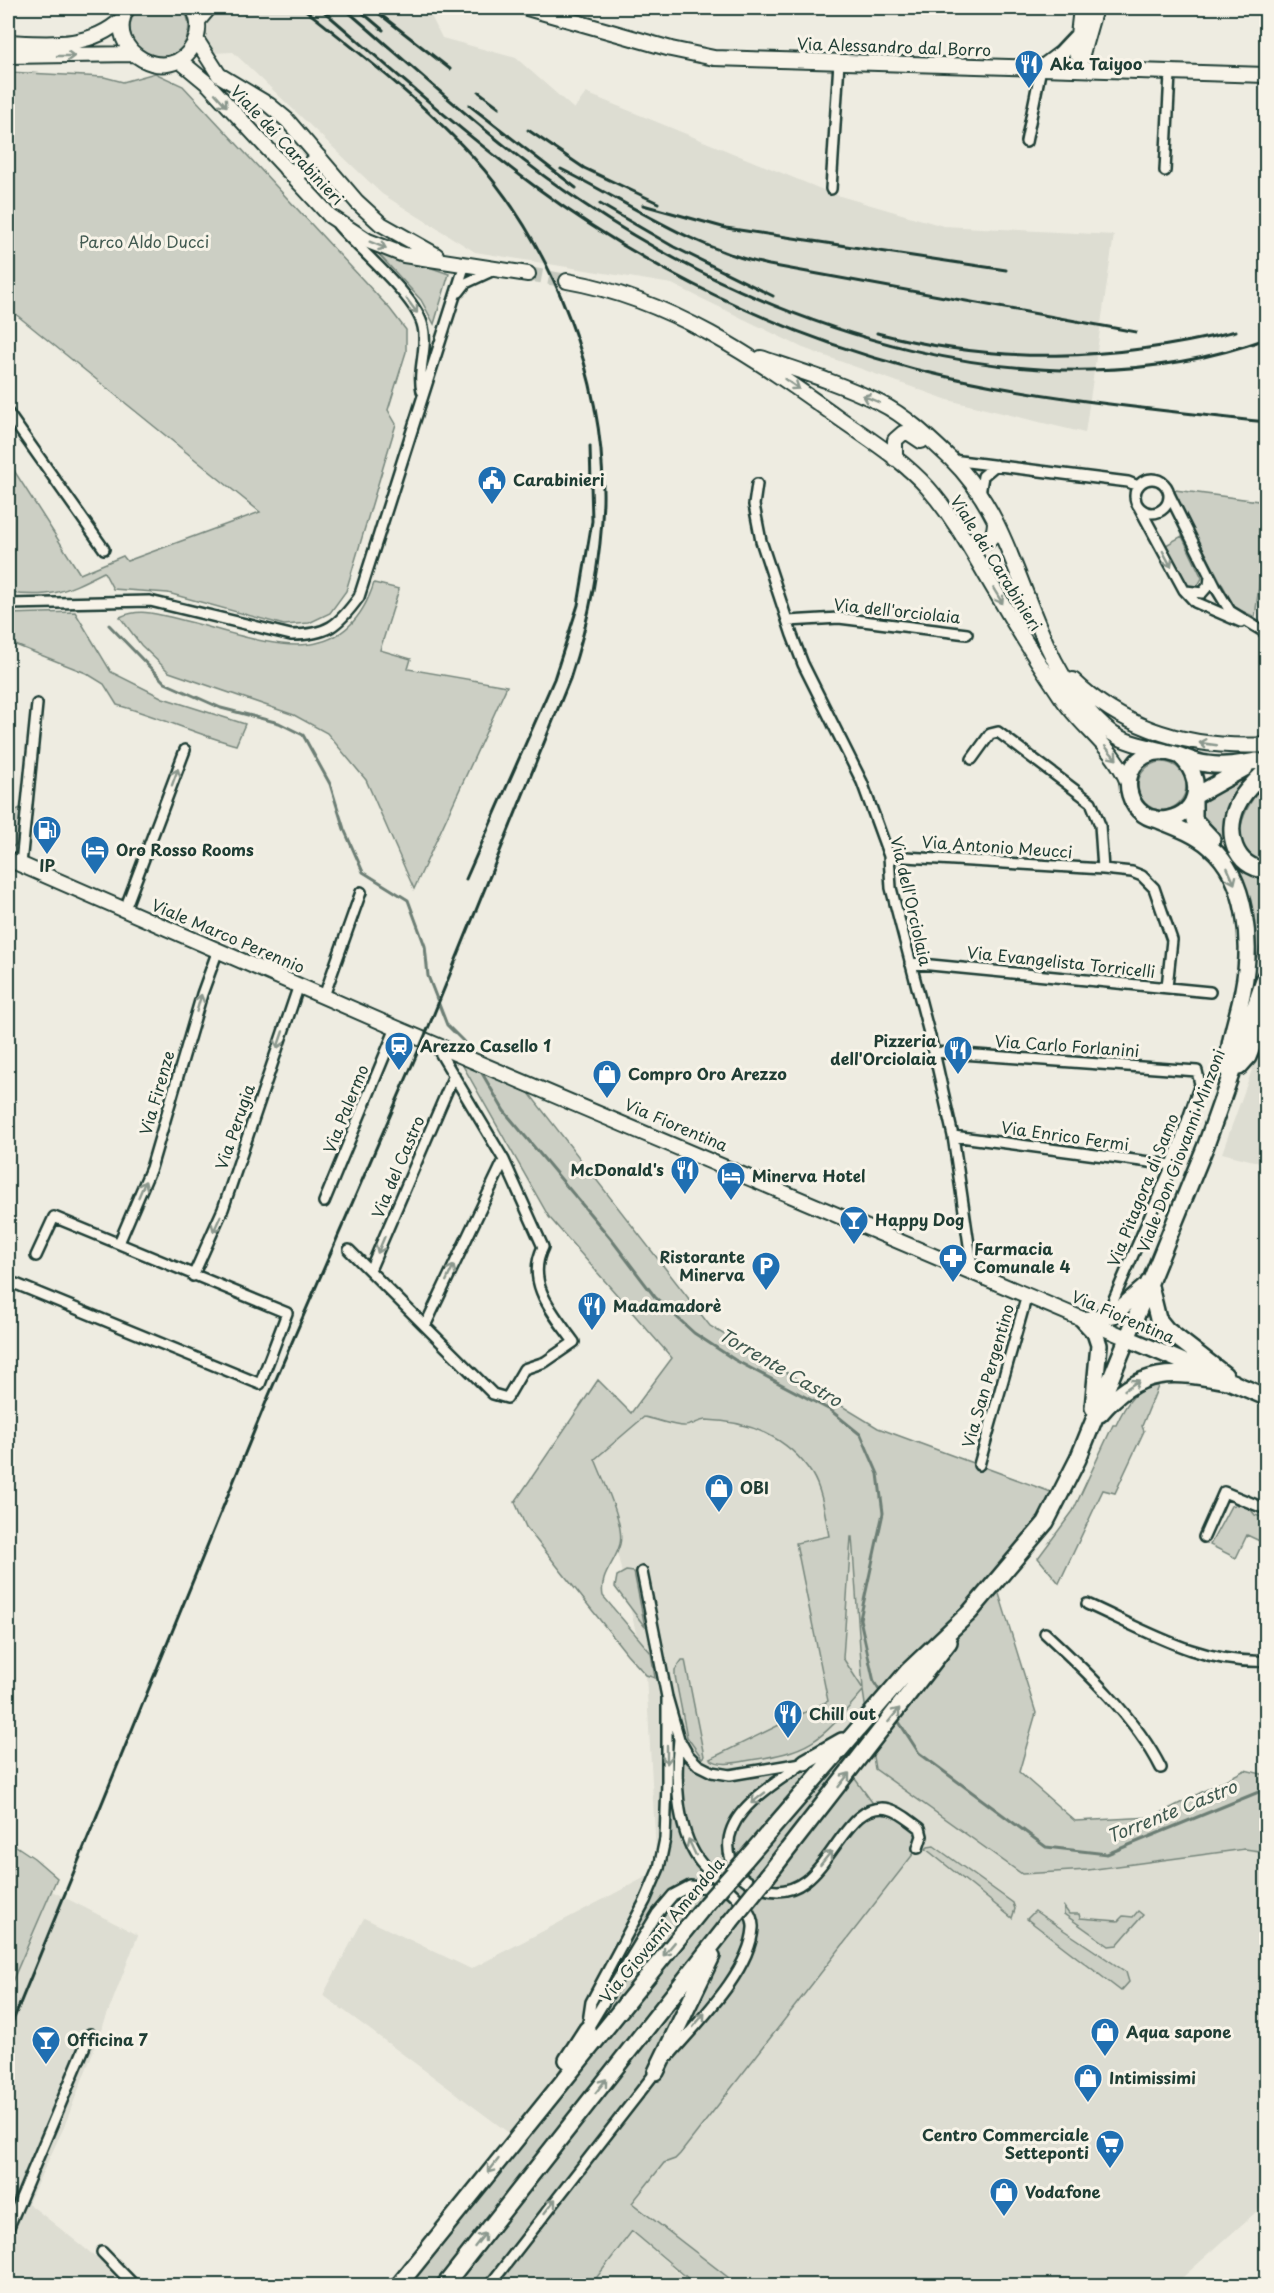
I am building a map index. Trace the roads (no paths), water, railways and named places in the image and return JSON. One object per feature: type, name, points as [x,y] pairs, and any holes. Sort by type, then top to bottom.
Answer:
[{"type":"main road","points":[[8,56],[133,54],[154,65],[178,60],[186,55],[196,39],[198,21],[193,8]]},
{"type":"main road","points":[[198,21],[209,8]]},
{"type":"main road","name":"Via Alessandro dal Borro","points":[[533,8],[670,49],[714,58],[1078,68],[1170,74],[1266,75]]},
{"type":"main road","points":[[1078,68],[1081,8]]},
{"type":"main road","points":[[1041,68],[1081,39],[1095,8]]},
{"type":"main road","points":[[8,42],[76,43],[111,30],[124,13]]},
{"type":"main road","points":[[124,13],[123,38],[133,54]]},
{"type":"main road","name":"Viale dei Carabinieri","points":[[196,39],[219,75],[277,111],[357,202],[381,224],[446,260]]},
{"type":"main road","points":[[1081,39],[1100,69]]},
{"type":"main road","name":"Viale dei Carabinieri","points":[[178,60],[208,84],[330,216],[353,233],[380,247],[404,255],[528,273]]},
{"type":"main road","points":[[285,168],[299,172],[319,157]]},
{"type":"main road","name":"Viale dei Carabinieri","points":[[567,281],[628,294],[647,302],[743,351],[882,404],[920,431],[949,457],[995,520],[1048,650],[1065,681],[1100,723],[1129,742],[1175,754]]},
{"type":"main road","name":"Viale dei Carabinieri","points":[[743,351],[895,459],[927,487],[965,538],[1063,700],[1119,762],[1128,783]]},
{"type":"main road","points":[[895,459],[895,440],[903,433],[916,437],[935,453],[949,457]]},
{"type":"main road","points":[[965,538],[978,544],[988,541],[995,531],[995,520]]},
{"type":"main road","name":"Viale dei Carabinieri","points":[[1048,650],[1083,689],[1120,715],[1146,728],[1171,737],[1221,746],[1266,745]]},
{"type":"main road","points":[[1175,754],[1195,774],[1192,815],[1197,826],[1242,861],[1253,868],[1266,870]]},
{"type":"main road","points":[[1228,1081],[1227,1048],[1243,991],[1248,960],[1243,908],[1227,867],[1210,847],[1182,830],[1153,818],[1135,806],[1128,783],[1133,767],[1145,756],[1175,754],[1204,764],[1223,766],[1263,763]]},
{"type":"main road","points":[[1153,818],[1164,820],[1180,815],[1194,798],[1209,786],[1263,763]]},
{"type":"main road","points":[[1242,861],[1231,835],[1232,822],[1237,805],[1263,763]]},
{"type":"main road","name":"Viale Marco Perennio","points":[[8,859],[435,1044]]},
{"type":"main road","name":"Viale Don Giovanni Minzoni","points":[[1127,1338],[1206,1145],[1266,975]]},
{"type":"main road","points":[[1228,1081],[1248,1057],[1266,1012]]},
{"type":"main road","name":"Via Fiorentina","points":[[435,1044],[1266,1397]]},
{"type":"main road","points":[[1091,1426],[1099,1345],[1095,1333],[1083,1320],[1124,1308],[1149,1282]]},
{"type":"main road","points":[[1149,1282],[1158,1319],[1167,1330],[1211,1362],[1233,1382]]},
{"type":"main road","name":"Via Giovanni Amendola","points":[[444,2286],[920,1682],[970,1612],[1046,1522],[1078,1459],[1127,1338]]},
{"type":"main road","points":[[1091,1426],[1113,1399],[1136,1381],[1154,1375],[1191,1375],[1233,1382]]},
{"type":"main road","name":"Via Giovanni Amendola","points":[[398,2286],[519,2132],[706,1904],[908,1671],[970,1612]]},
{"type":"main road","points":[[805,1762],[853,1735]]},
{"type":"main road","points":[[656,2072],[728,1925]]},
{"type":"main road","points":[[519,2132],[587,2029]]},
{"type":"street","points":[[831,189],[839,62]]},
{"type":"street","points":[[1026,142],[1041,68]]},
{"type":"street","points":[[1165,171],[1170,74]]},
{"type":"street","points":[[330,216],[409,300],[420,317],[424,333],[419,378],[423,394]]},
{"type":"street","points":[[8,604],[150,601],[291,635],[310,635],[330,630],[346,615],[359,597],[465,264]]},
{"type":"street","points":[[454,299],[466,283],[495,269]]},
{"type":"street","points":[[8,413],[104,549]]},
{"type":"street","points":[[949,457],[1128,482],[1138,486]]},
{"type":"street","points":[[980,497],[983,476],[996,465]]},
{"type":"street","points":[[1247,623],[1232,620],[1195,602],[1184,590],[1135,497],[1138,486],[1146,480],[1156,480],[1165,485],[1210,577],[1230,611],[1266,633]]},
{"type":"street","name":"Via dell'Orciolaia","points":[[757,484],[754,506],[761,541],[803,664],[862,782],[889,856],[891,888],[934,1052],[953,1136],[973,1272]]},
{"type":"street","points":[[1140,507],[1149,513],[1159,512],[1167,504],[1169,494]]},
{"type":"street","points":[[1184,590],[1192,594],[1202,593],[1209,585],[1210,577]]},
{"type":"street","name":"Via dell'orciolaia","points":[[788,621],[839,618],[967,634]]},
{"type":"street","points":[[21,864],[37,704]]},
{"type":"street","points":[[972,759],[990,734],[998,732],[1091,802],[1101,825],[1103,869]]},
{"type":"street","points":[[125,909],[185,750]]},
{"type":"street","name":"Via Antonio Meucci","points":[[889,856],[1103,869],[1132,872],[1142,876],[1154,888],[1172,940],[1167,987]]},
{"type":"street","points":[[324,996],[361,892]]},
{"type":"street","name":"Via Firenze","points":[[119,1243],[150,1168],[201,994],[218,950]]},
{"type":"street","name":"Via Evangelista Torricelli","points":[[910,963],[1210,992]]},
{"type":"street","name":"Via Perugia","points":[[194,1276],[223,1209],[299,985]]},
{"type":"street","name":"Via Palermo","points":[[324,1202],[396,1028]]},
{"type":"street","points":[[349,1250],[493,1394],[507,1398],[524,1369],[545,1362],[574,1342],[541,1295],[537,1279],[537,1259],[543,1246],[504,1160],[435,1044]]},
{"type":"street","name":"Via Carlo Forlanini","points":[[934,1052],[1197,1071]]},
{"type":"street","name":"Via Pitagora di Samo","points":[[1108,1314],[1172,1166],[1200,1083],[1197,1071]]},
{"type":"street","name":"Via del Castro","points":[[370,1270],[454,1075]]},
{"type":"street","name":"Via Enrico Fermi","points":[[953,1136],[1172,1166]]},
{"type":"street","points":[[425,1326],[504,1160]]},
{"type":"street","points":[[16,1284],[260,1384],[287,1313],[54,1217],[36,1256]]},
{"type":"street","name":"Via San Pergentino","points":[[979,1465],[1027,1295]]},
{"type":"street","points":[[1204,1536],[1224,1492],[1266,1509]]},
{"type":"street","points":[[489,2286],[634,2097],[730,1983],[747,1951],[753,1921],[747,1908],[698,1861],[687,1837],[679,1804],[679,1739],[666,1697],[642,1572]]},
{"type":"street","points":[[1087,1604],[1194,1652],[1244,1662],[1266,1661]]},
{"type":"street","points":[[1045,1633],[1096,1680],[1149,1745],[1161,1768]]},
{"type":"street","points":[[587,2029],[591,2002],[645,1901],[659,1868],[664,1839],[667,1783],[666,1697]]},
{"type":"street","points":[[679,1739],[698,1765],[712,1772],[730,1775],[805,1762]]},
{"type":"street","points":[[805,1762],[746,1808],[733,1824],[728,1841],[729,1854],[734,1868],[746,1880],[762,1888],[774,1890],[799,1886],[810,1877],[857,1819],[877,1809],[899,1813],[920,1828],[922,1836],[918,1848]]},
{"type":"street","points":[[587,2029],[657,1914],[673,1895],[699,1885],[729,1892]]},
{"type":"street","points":[[8,2229],[90,2034]]},
{"type":"street","points":[[102,2252],[135,2286]]},
{"type":"waterway","name":"Torrente Castro","points":[[109,625],[165,683],[221,708],[279,723],[303,735],[330,784],[344,829],[363,872],[408,900],[425,946],[428,976],[447,1025],[463,1041],[471,1054]]},
{"type":"waterway","name":"Torrente Castro","points":[[479,1068],[504,1111],[611,1239],[655,1297],[694,1333],[735,1360],[830,1410],[861,1435],[878,1474],[883,1513],[860,1619],[874,1682],[881,1693]]},
{"type":"waterway","name":"Torrente Castro","points":[[897,1719],[919,1753],[1046,1847],[1107,1854],[1266,1789]]},
{"type":"tunnel","points":[[528,274],[567,281]]},
{"type":"railway","points":[[8,2033],[266,1402],[429,1026],[570,679],[583,635],[597,569],[603,501],[601,455],[595,409],[584,363],[569,317],[528,231],[502,192],[473,157],[434,117],[303,8]]},
{"type":"railway","points":[[320,8],[478,143],[576,215],[667,270],[763,317],[863,354],[914,369],[1001,388],[1089,402],[1266,422]]},
{"type":"railway","points":[[344,8],[491,135],[584,204],[659,250],[739,290],[824,324],[912,350],[1001,366],[1091,370],[1180,362],[1266,339]]},
{"type":"railway","points":[[357,8],[383,30]]},
{"type":"railway","points":[[372,8],[450,69]]},
{"type":"railway","points":[[479,92],[499,107]]},
{"type":"railway","points":[[469,105],[576,188]]},
{"type":"railway","points":[[528,130],[584,168],[658,203]]},
{"type":"railway","points":[[561,169],[688,237],[741,258],[1136,332]]},
{"type":"railway","points":[[600,204],[674,247],[773,296]]},
{"type":"railway","points":[[643,205],[726,228],[1006,270]]},
{"type":"railway","points":[[877,333],[968,350],[1056,355],[1145,348],[1236,331]]},
{"type":"railway","points":[[466,879],[554,679],[578,605],[592,521],[590,446]]},
{"type":"place","name":"Aka Taiyoo","points":[[1029,90]]},
{"type":"place","name":"Carabinieri","points":[[492,506]]},
{"type":"place","name":"IP","points":[[47,856]]},
{"type":"place","name":"Oro Rosso Rooms","points":[[95,876]]},
{"type":"place","name":"Arezzo Casello 1","points":[[399,1072]]},
{"type":"place","name":"Pizzeria dell'Orciolaia","points":[[958,1076]]},
{"type":"place","name":"Compro Oro Arezzo","points":[[607,1100]]},
{"type":"place","name":"McDonald's","points":[[685,1196]]},
{"type":"place","name":"Minerva Hotel","points":[[731,1202]]},
{"type":"place","name":"Happy Dog","points":[[854,1246]]},
{"type":"place","name":"Farmacia Comunale 4","points":[[953,1284]]},
{"type":"place","name":"Ristorante Minerva","points":[[766,1292]]},
{"type":"place","name":"Madamadorè","points":[[592,1332]]},
{"type":"place","name":"OBI","points":[[719,1514]]},
{"type":"place","name":"Chill out","points":[[788,1740]]},
{"type":"place","name":"Aqua sapone","points":[[1105,2058]]},
{"type":"place","name":"Officina 7","points":[[46,2066]]},
{"type":"place","name":"Intimissimi","points":[[1088,2104]]},
{"type":"place","name":"Centro Commerciale Setteponti","points":[[1110,2170]]},
{"type":"place","name":"Vodafone","points":[[1004,2218]]},
{"type":"park label","name":"Parco Aldo Ducci","points":[[144,242]]}]
